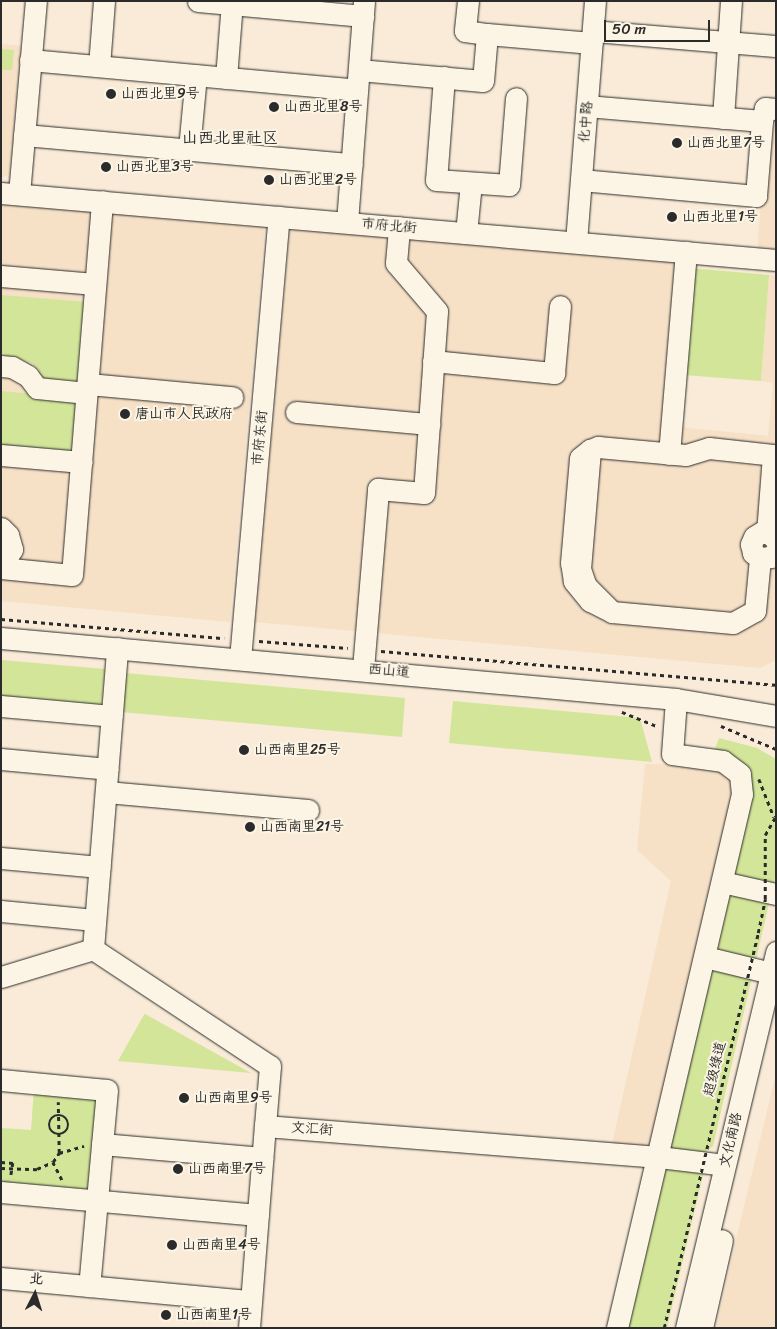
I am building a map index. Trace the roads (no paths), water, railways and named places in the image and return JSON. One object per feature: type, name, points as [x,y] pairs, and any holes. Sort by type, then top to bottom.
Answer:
[{"type":"street","points":[[10,194],[24,134],[36,1]]},
{"type":"street","points":[[98,66],[104,1]]},
{"type":"street","points":[[198,1],[364,9],[347,222]]},
{"type":"street","points":[[468,1],[465,31],[488,34],[728,42],[776,46]]},
{"type":"street","name":"化中路","points":[[576,242],[595,1]]},
{"type":"street","points":[[723,118],[731,1]]},
{"type":"street","points":[[226,78],[232,3]]},
{"type":"street","points":[[30,60],[226,78],[358,80],[444,77],[483,80],[488,34]]},
{"type":"street","points":[[189,150],[196,75]]},
{"type":"street","points":[[444,77],[436,180],[509,186],[516,98]]},
{"type":"street","points":[[581,180],[756,196],[769,115],[723,118],[587,106]]},
{"type":"street","points":[[24,134],[352,164]]},
{"type":"street","points":[[466,233],[471,183]]},
{"type":"street","name":"市府北街","points":[[10,194],[776,260]]},
{"type":"street","points":[[1,528],[8,534],[12,549],[1,568],[72,575],[102,202]]},
{"type":"street","name":"市府东街","points":[[241,649],[279,216]]},
{"type":"street","points":[[364,659],[378,489],[424,493],[437,312],[396,263],[399,227]]},
{"type":"street","points":[[669,454],[686,252]]},
{"type":"street","points":[[1,276],[95,284]]},
{"type":"street","points":[[434,361],[554,373],[560,306]]},
{"type":"street","points":[[1,366],[12,367],[28,376],[37,388],[88,388],[232,397]]},
{"type":"street","points":[[296,412],[429,424]]},
{"type":"street","points":[[598,447],[669,454],[686,455],[709,448],[773,455],[772,546],[755,611],[733,623],[612,612],[590,601],[574,581],[571,563],[580,458],[590,450],[598,447]]},
{"type":"street","points":[[1,455],[82,462]]},
{"type":"street","name":"西山道","points":[[1,638],[118,648],[241,649],[364,659],[676,699],[776,716]]},
{"type":"street","points":[[93,949],[118,648]]},
{"type":"street","points":[[618,1328],[655,1162],[659,1157],[705,957],[743,784],[740,774],[723,761],[672,754],[676,699]]},
{"type":"street","points":[[1,706],[112,716]]},
{"type":"street","points":[[1,759],[108,769]]},
{"type":"street","points":[[106,792],[308,810]]},
{"type":"street","points":[[1,858],[100,867]]},
{"type":"street","points":[[722,882],[776,894]]},
{"type":"street","points":[[1,912],[95,920]]},
{"type":"street","points":[[1,978],[93,949]]},
{"type":"street","points":[[93,949],[270,1066],[249,1328]]},
{"type":"street","name":"文化南路","points":[[686,1328],[776,952]]},
{"type":"street","points":[[705,957],[771,973]]},
{"type":"street","name":"文化南路","points":[[702,1328],[776,1015]]},
{"type":"street","points":[[1,1080],[107,1090],[96,1145],[96,1201],[89,1286]]},
{"type":"street","name":"文汇街","points":[[264,1126],[659,1157],[725,1165]]},
{"type":"street","points":[[96,1145],[262,1158]]},
{"type":"street","points":[[4,1184],[96,1201],[258,1215]]},
{"type":"street","points":[[1,1278],[251,1301]]},
{"type":"place","name":"山西北里9号","points":[[111,94]]},
{"type":"place","name":"山西北里8号","points":[[274,107]]},
{"type":"place","name":"山西北里7号","points":[[677,143]]},
{"type":"place","name":"山西北里3号","points":[[106,167]]},
{"type":"place","name":"山西北里2号","points":[[269,180]]},
{"type":"place","name":"山西北里1号","points":[[672,217]]},
{"type":"place","name":"唐山市人民政府","points":[[125,414]]},
{"type":"place","name":"山西南里25号","points":[[244,750]]},
{"type":"place","name":"山西南里21号","points":[[250,827]]},
{"type":"place","name":"山西南里9号","points":[[184,1098]]},
{"type":"place","name":"山西南里7号","points":[[178,1169]]},
{"type":"place","name":"山西南里4号","points":[[172,1245]]},
{"type":"place","name":"山西南里1号","points":[[166,1315]]},
{"type":"district","name":"山西北里社区","points":[[230,138]]}]
